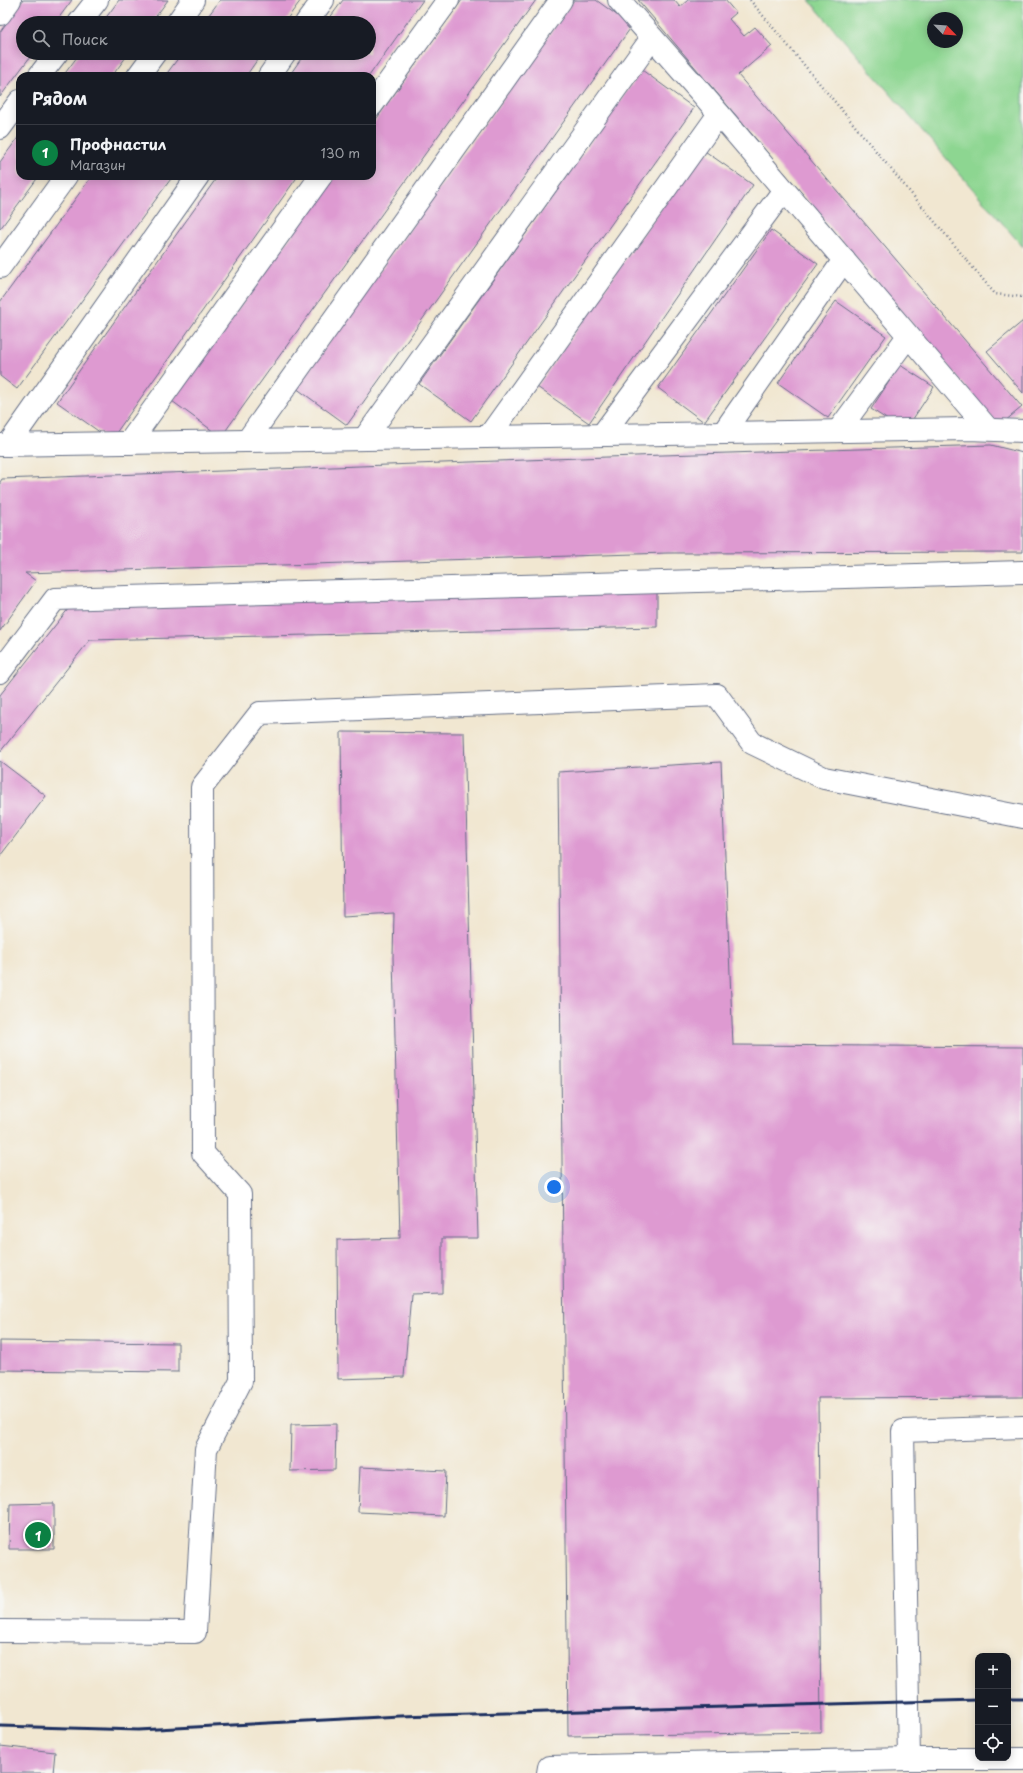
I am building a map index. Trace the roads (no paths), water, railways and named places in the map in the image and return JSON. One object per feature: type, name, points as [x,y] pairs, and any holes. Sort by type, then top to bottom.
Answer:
[{"type":"lane","points":[[0,14],[10,0]]},
{"type":"lane","points":[[84,16],[97,0]]},
{"type":"lane","points":[[182,16],[193,0]]},
{"type":"lane","points":[[311,16],[323,0]]},
{"type":"lane","points":[[376,99],[448,0]]},
{"type":"lane","points":[[247,441],[561,0]]},
{"type":"lane","points":[[619,0],[719,114],[988,429]]},
{"type":"lane","points":[[364,439],[652,38]]},
{"type":"lane","points":[[42,72],[52,60]]},
{"type":"lane","points":[[141,72],[150,60]]},
{"type":"lane","points":[[272,72],[280,60]]},
{"type":"lane","points":[[0,128],[16,106]]},
{"type":"lane","points":[[489,436],[719,114]]},
{"type":"lane","points":[[0,267],[63,180]]},
{"type":"lane","points":[[4,445],[195,180]]},
{"type":"lane","points":[[129,443],[318,180]]},
{"type":"lane","points":[[602,435],[784,190]]},
{"type":"lane","points":[[723,433],[844,260]]},
{"type":"lane","points":[[838,431],[908,336]]},
{"type":"lane","points":[[4,445],[838,431],[988,429],[1023,431]]},
{"type":"lane","points":[[0,672],[55,599],[1023,572]]},
{"type":"lane","points":[[0,1631],[195,1632],[206,1449],[241,1381],[240,1194],[203,1154],[202,787],[260,713],[717,695],[752,743],[824,778],[1023,818]]},
{"type":"lane","points":[[909,1759],[903,1431],[1023,1427]]},
{"type":"lane","points":[[548,1773],[549,1767],[909,1759],[1023,1759]]},
{"type":"railway","points":[[1011,1699],[1023,1699]]},
{"type":"railway","points":[[0,1726],[138,1730],[400,1716],[975,1700]]},
{"type":"place","name":"Профнастил","points":[[38,1535]]}]
